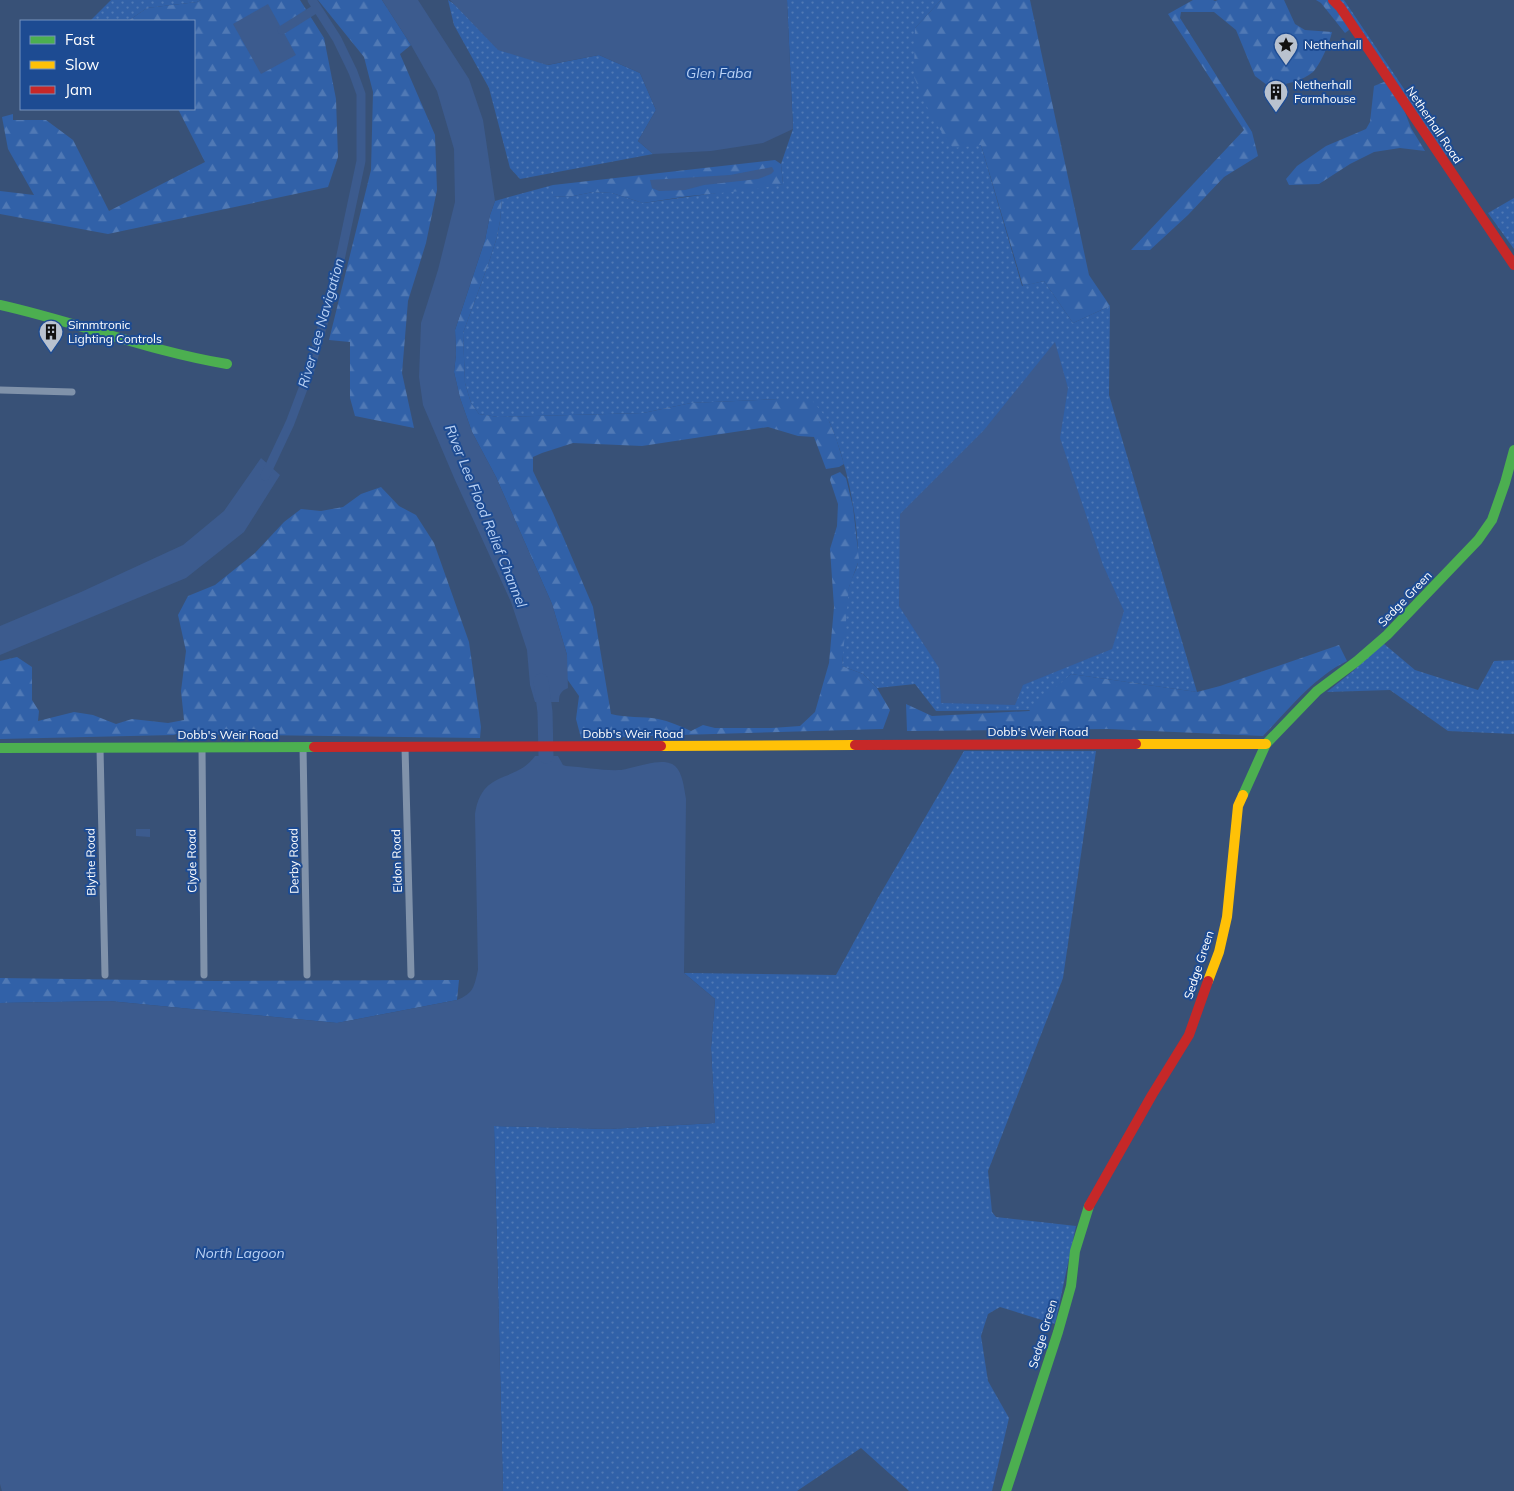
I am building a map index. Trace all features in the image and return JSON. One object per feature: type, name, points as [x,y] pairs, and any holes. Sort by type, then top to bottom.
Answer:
[{"type":"street","name":"Netherhall Road","points":[[1333,0],[1340,7],[1514,265]]},
{"type":"street","points":[[0,305],[49,316],[127,342],[172,354],[227,364]]},
{"type":"street","points":[[0,390],[72,392]]},
{"type":"street","name":"Sedge Green","points":[[1006,1491],[1058,1332],[1071,1286],[1075,1251],[1086,1210],[1188,1035],[1219,952],[1227,917],[1238,806],[1266,744],[1316,691],[1357,661],[1387,635],[1478,540],[1492,520],[1514,450]]},
{"type":"street","name":"Dobb's Weir Road","points":[[0,748],[1266,744]]},
{"type":"street","name":"Clyde Road","points":[[202,747],[204,975]]},
{"type":"street","name":"Derby Road","points":[[303,747],[307,975]]},
{"type":"street","name":"Eldon Road","points":[[405,747],[411,975]]},
{"type":"street","name":"Blythe Road","points":[[100,748],[104,975]]},
{"type":"green space","points":[[111,0],[201,0],[147,8],[129,20],[91,20]]},
{"type":"green space","points":[[201,0],[300,0],[324,38],[336,99],[338,157],[328,187],[108,234],[0,214],[0,191],[34,195],[8,149],[2,117],[13,114],[13,120],[46,120],[73,140],[109,211],[205,162],[179,110],[195,110],[195,20],[129,20],[147,8]]},
{"type":"green space","points":[[318,0],[382,0],[411,45],[400,54],[435,135],[437,190],[426,243],[408,301],[402,373],[414,428],[355,416],[350,398],[350,342],[329,340],[371,170],[373,92],[364,57]]},
{"type":"green space","points":[[448,0],[548,65],[599,55],[640,73],[656,110],[638,141],[653,154],[520,179],[510,168],[489,88],[454,25]]},
{"type":"green space","points":[[787,0],[941,0],[915,28],[981,145],[1022,286],[1044,281],[1073,323],[1110,306],[1109,395],[1197,692],[1071,674],[1033,710],[936,711],[915,684],[877,688],[863,674],[842,666],[845,606],[850,583],[858,562],[856,525],[846,470],[829,421],[780,399],[691,403],[643,413],[498,417],[479,414],[471,403],[465,383],[463,333],[497,237],[502,199],[553,185],[553,196],[568,197],[593,192],[612,193],[643,203],[783,184],[781,164],[793,129]]},
{"type":"green space","points":[[941,0],[1030,0],[1089,275],[1110,306],[1073,323],[1044,281],[1023,286],[981,145],[953,148],[932,118],[914,77],[915,28]]},
{"type":"green space","points":[[1193,0],[1284,0],[1295,24],[1305,30],[1332,32],[1319,64],[1313,72],[1299,80],[1271,88],[1255,76],[1236,30],[1214,12],[1181,12],[1180,18],[1252,132],[1258,156],[1224,177],[1188,215],[1150,250],[1131,250],[1244,130],[1168,14]]},
{"type":"green space","points":[[1316,0],[1333,0],[1353,27],[1345,33],[1321,3]]},
{"type":"green space","points":[[1333,0],[1344,0],[1448,154],[1437,159]]},
{"type":"green space","points":[[1384,82],[1395,86],[1411,128],[1425,151],[1400,148],[1374,152],[1350,164],[1319,184],[1289,185],[1286,179],[1297,166],[1326,146],[1366,129],[1370,122],[1374,86]]},
{"type":"green space","points":[[775,160],[781,164],[783,184],[751,190],[643,203],[612,193],[593,192],[568,197],[553,196],[553,185]]},
{"type":"green space","points":[[1514,198],[1514,249],[1488,213]]},
{"type":"green space","points":[[502,199],[497,237],[463,333],[465,383],[471,403],[479,414],[498,417],[643,413],[691,403],[811,399],[829,421],[844,464],[839,467],[826,469],[814,437],[798,436],[768,427],[642,446],[573,443],[533,457],[533,471],[593,607],[611,714],[658,719],[691,731],[703,725],[715,728],[800,726],[815,712],[829,663],[834,607],[830,549],[837,526],[838,504],[830,480],[831,476],[840,472],[846,478],[853,507],[859,560],[849,587],[842,666],[863,674],[877,688],[890,710],[883,729],[581,738],[576,719],[579,696],[567,679],[567,655],[552,604],[496,477],[472,432],[460,398],[454,372],[456,354],[455,330],[485,240],[495,201]]},
{"type":"green space","points":[[381,487],[399,506],[416,515],[434,543],[469,642],[481,727],[480,738],[185,734],[185,730],[174,735],[0,739],[0,661],[17,657],[32,667],[32,700],[39,711],[38,721],[74,712],[93,715],[116,724],[132,719],[168,723],[184,720],[181,691],[186,651],[178,615],[188,596],[215,585],[255,553],[284,522],[301,509],[321,511],[343,507],[361,494]]},
{"type":"green space","points":[[1383,643],[1415,670],[1478,690],[1494,661],[1514,660],[1514,734],[1448,731],[1390,690],[1327,692]]},
{"type":"green space","points":[[1339,645],[1347,661],[1323,676],[1263,736],[1108,729],[907,731],[906,704],[932,716],[1029,711],[1071,674],[1197,692],[1220,686]]},
{"type":"green space","points":[[964,751],[1096,751],[1063,978],[988,1171],[992,1212],[996,1217],[1076,1226],[1055,1324],[1000,1307],[988,1314],[981,1336],[988,1381],[1009,1418],[992,1491],[909,1491],[861,1448],[797,1491],[503,1491],[494,1126],[609,1129],[715,1123],[711,1048],[715,999],[684,973],[836,975],[878,898]]},
{"type":"green space","points":[[0,978],[215,981],[459,980],[457,1000],[337,1023],[109,1001],[0,1003]]},
{"type":"water","points":[[382,0],[418,0],[469,79],[483,120],[495,201],[485,240],[455,330],[456,354],[454,372],[460,398],[472,432],[496,477],[552,604],[567,655],[568,688],[561,693],[559,702],[550,702],[547,699],[543,702],[535,702],[530,685],[527,650],[511,602],[423,405],[419,377],[421,323],[438,270],[455,202],[454,149],[437,91],[411,45]]},
{"type":"water","name":"Glen Faba","points":[[450,0],[787,0],[793,129],[763,143],[711,151],[653,154],[638,141],[656,110],[640,73],[599,55],[547,65],[498,50]]},
{"type":"water","points":[[268,4],[296,55],[261,74],[233,24]]},
{"type":"water","points":[[772,167],[774,171],[771,174],[758,179],[704,185],[685,190],[659,191],[652,188],[650,180],[730,175]]},
{"type":"water","points":[[1055,342],[1068,388],[1060,438],[1103,565],[1124,611],[1112,649],[1023,685],[1015,705],[941,703],[939,668],[899,606],[900,514],[984,430]]},
{"type":"water","points":[[261,458],[280,475],[244,532],[186,578],[0,655],[0,626],[81,592],[183,545],[224,511]]},
{"type":"water","name":"North Lagoon","points":[[535,756],[558,756],[563,765],[566,766],[608,770],[621,770],[664,762],[675,766],[680,773],[686,799],[684,973],[715,999],[711,1048],[715,1123],[609,1129],[494,1126],[503,1491],[2,1491],[0,1484],[0,1003],[109,1001],[337,1023],[457,1000],[470,992],[478,970],[475,814],[479,799],[485,789],[492,783],[527,765]]},
{"type":"water","points":[[136,829],[150,829],[150,837],[136,836]]},
{"type":"waterway","name":"River Lee Navigation","points":[[265,476],[290,423],[310,370],[337,274],[361,161],[361,94],[337,39],[312,0]]},
{"type":"waterway","name":"River Lee Navigation","points":[[282,30],[317,8]]},
{"type":"waterway","name":"River Lee Flood Relief Channel","points":[[541,681],[545,712],[546,756]]},
{"type":"traffic: fast","points":[[0,305],[169,352],[227,364]]},
{"type":"traffic: fast","points":[[1243,795],[1266,744],[1317,691],[1357,661],[1387,635],[1478,540],[1492,520],[1514,450]]},
{"type":"traffic: fast","points":[[0,748],[314,747]]},
{"type":"traffic: fast","points":[[1006,1491],[1058,1332],[1071,1286],[1075,1251],[1089,1206]]},
{"type":"traffic: slow","points":[[1136,744],[1266,744]]},
{"type":"traffic: slow","points":[[661,746],[855,745]]},
{"type":"traffic: slow","points":[[1208,981],[1219,952],[1227,917],[1238,806],[1243,795]]},
{"type":"traffic: jam","points":[[1333,0],[1340,7],[1514,265]]},
{"type":"traffic: jam","points":[[855,745],[1136,744]]},
{"type":"traffic: jam","points":[[314,747],[661,746]]},
{"type":"traffic: jam","points":[[1089,1206],[1152,1095],[1189,1035],[1208,981]]},
{"type":"place","name":"Netherhall","points":[[1286,66]]},
{"type":"place","name":"Netherhall Farmhouse","points":[[1276,113]]},
{"type":"place","name":"Simmtronic Lighting Controls","points":[[51,353]]}]
